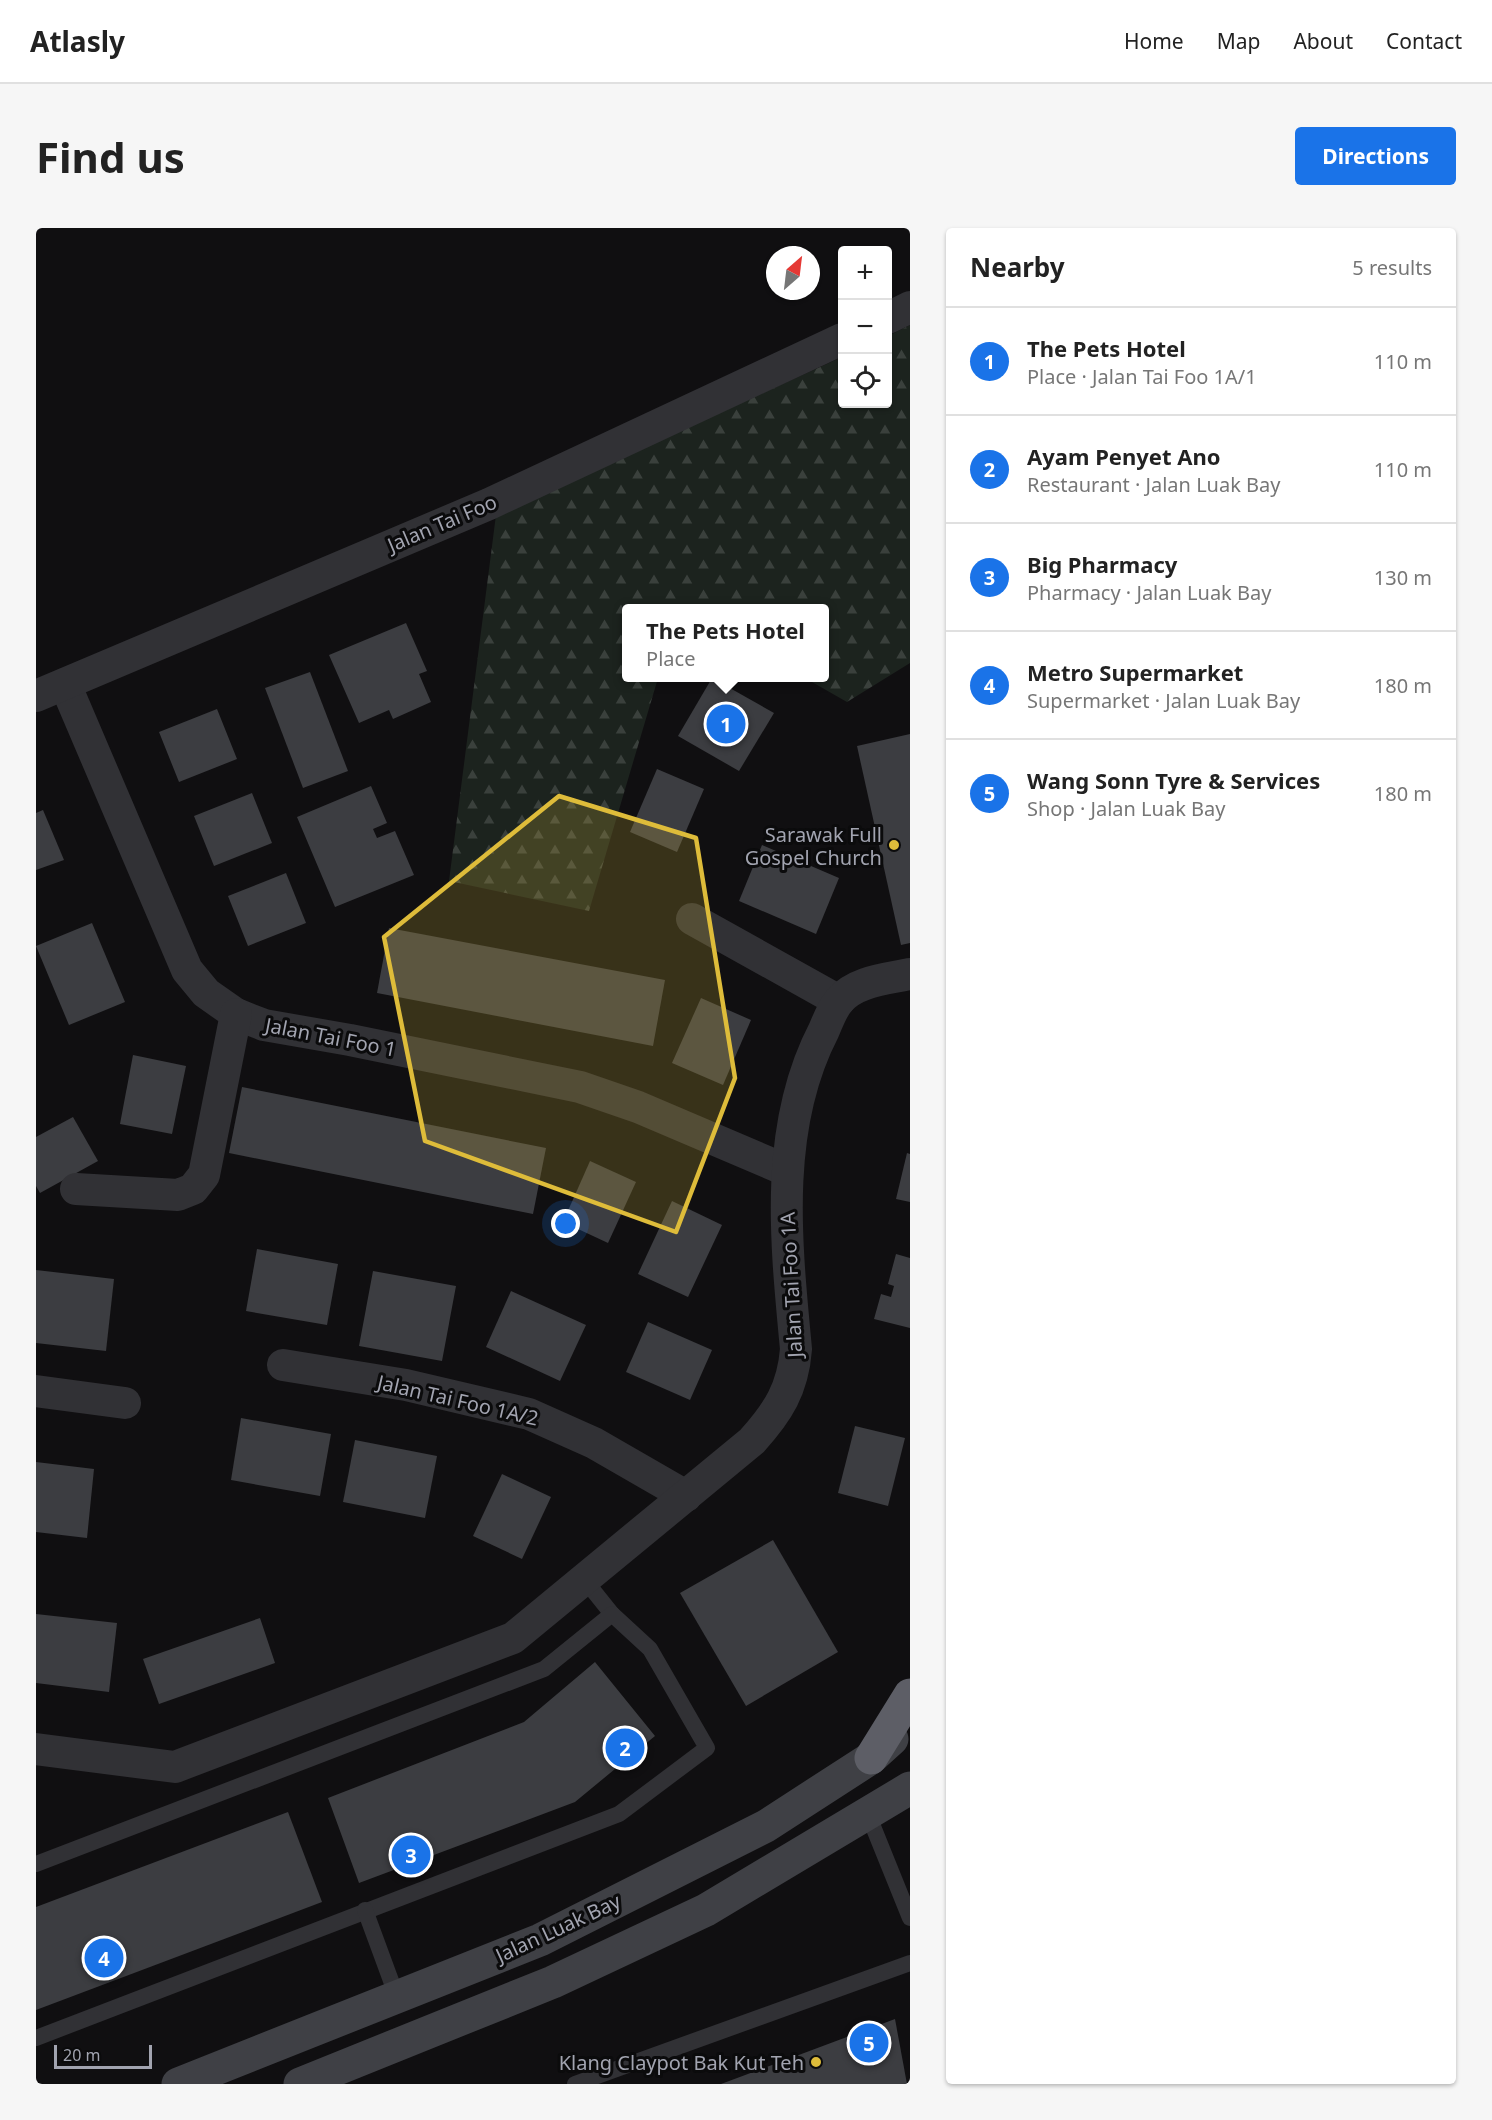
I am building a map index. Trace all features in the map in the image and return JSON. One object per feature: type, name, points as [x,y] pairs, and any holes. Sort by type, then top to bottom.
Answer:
[{"type":"highway","points":[[871,1758],[910,1695]]},
{"type":"street","points":[[892,316],[910,307]]},
{"type":"street","name":"Jalan Tai Foo","points":[[36,696],[489,504],[838,341]]},
{"type":"street","name":"Jalan Tai Foo 1","points":[[64,684],[187,970],[206,993],[236,1014],[264,1025],[362,1042],[580,1087],[639,1107],[786,1170]]},
{"type":"street","points":[[692,919],[839,1001],[858,987],[910,974]]},
{"type":"street","name":"Jalan Tai Foo 1A","points":[[36,1749],[175,1767],[513,1638],[752,1441],[771,1419],[787,1393],[795,1368],[796,1349],[787,1233],[786,1170],[799,1096],[812,1052],[839,1001]]},
{"type":"street","points":[[76,1189],[178,1195],[193,1189],[204,1175],[236,1014]]},
{"type":"street","name":"Jalan Tai Foo 1A/2","points":[[283,1365],[406,1385],[529,1414],[594,1443],[686,1496]]},
{"type":"street","points":[[36,1391],[125,1403]]},
{"type":"street","name":"Jalan Luak Bay","points":[[178,2084],[561,1930],[766,1826],[871,1758],[910,1722]]},
{"type":"street","points":[[300,2084],[553,1982],[706,1910],[910,1788]]},
{"type":"lane","points":[[36,2038],[620,1814],[707,1748],[650,1649],[612,1614],[584,1579]]},
{"type":"lane","points":[[36,1864],[544,1668],[612,1614]]},
{"type":"lane","points":[[868,1814],[910,1918]]},
{"type":"lane","points":[[365,1910],[397,1997]]},
{"type":"lane","points":[[575,2084],[910,1963]]},
{"type":"highlighted area","points":[[559,796],[696,838],[735,1078],[676,1232],[425,1141],[384,937]]},
{"type":"green space","points":[[910,325],[910,663],[847,702],[812,682],[829,682],[829,604],[622,604],[622,682],[657,682],[589,911],[449,881],[496,515],[838,359],[838,408],[892,408],[892,334]]},
{"type":"building","points":[[406,623],[427,671],[419,674],[431,702],[393,719],[389,710],[359,723],[329,655]]},
{"type":"building","points":[[310,672],[348,771],[303,788],[265,688]]},
{"type":"building","points":[[710,682],[719,682],[774,713],[739,771],[678,736]]},
{"type":"building","points":[[217,709],[237,759],[179,782],[159,732]]},
{"type":"building","name":"Sarawak Full Gospel Church","points":[[910,734],[910,943],[901,945],[857,746]]},
{"type":"building","points":[[657,769],[704,789],[677,852],[630,832]]},
{"type":"building","points":[[371,786],[387,823],[373,829],[377,838],[395,831],[414,875],[335,907],[297,817]]},
{"type":"building","points":[[252,793],[272,843],[214,866],[194,816]]},
{"type":"building","points":[[43,810],[64,860],[36,870],[36,813]]},
{"type":"building","points":[[762,845],[839,878],[816,934],[739,901]]},
{"type":"building","points":[[286,873],[306,923],[248,946],[228,896]]},
{"type":"building","points":[[92,923],[125,1002],[69,1025],[36,946]]},
{"type":"building","points":[[389,928],[665,980],[653,1046],[377,993]]},
{"type":"building","points":[[701,998],[751,1020],[723,1085],[672,1063]]},
{"type":"building","points":[[133,1055],[186,1066],[172,1134],[120,1124]]},
{"type":"building","points":[[242,1087],[546,1148],[533,1214],[229,1153]]},
{"type":"building","points":[[73,1117],[98,1161],[40,1193],[36,1186],[36,1137]]},
{"type":"building","points":[[907,1153],[910,1154],[910,1202],[896,1199]]},
{"type":"building","points":[[590,1161],[636,1182],[608,1243],[563,1222]]},
{"type":"building","points":[[672,1201],[722,1225],[688,1297],[638,1274]]},
{"type":"building","points":[[257,1249],[338,1264],[327,1325],[246,1311]]},
{"type":"building","points":[[896,1254],[910,1258],[910,1328],[874,1319],[881,1294],[891,1297],[894,1286],[888,1284]]},
{"type":"building","points":[[36,1270],[114,1279],[106,1351],[36,1343]]},
{"type":"building","points":[[373,1271],[456,1286],[442,1361],[359,1346]]},
{"type":"building","points":[[511,1291],[586,1325],[560,1381],[486,1347]]},
{"type":"building","points":[[648,1322],[712,1350],[690,1400],[626,1372]]},
{"type":"building","points":[[241,1418],[331,1434],[320,1496],[231,1480]]},
{"type":"building","points":[[855,1426],[905,1438],[888,1506],[838,1493]]},
{"type":"building","points":[[355,1440],[437,1456],[425,1518],[343,1502]]},
{"type":"building","points":[[36,1462],[94,1469],[87,1538],[36,1532]]},
{"type":"building","points":[[502,1474],[551,1497],[522,1559],[473,1536]]},
{"type":"building","points":[[773,1540],[838,1652],[746,1706],[680,1593]]},
{"type":"building","points":[[36,1614],[117,1623],[109,1692],[36,1683]]},
{"type":"building","points":[[260,1618],[275,1663],[159,1704],[143,1659]]},
{"type":"building","points":[[595,1662],[655,1736],[575,1802],[359,1883],[328,1798],[524,1722]]},
{"type":"building","points":[[288,1812],[322,1902],[36,2010],[36,1907]]},
{"type":"building","points":[[895,2019],[907,2084],[721,2084]]},
{"type":"place","name":"The Pets Hotel","points":[[726,724]]},
{"type":"place","name":"Sarawak Full Gospel Church","points":[[894,845]]},
{"type":"place","name":"Ayam Penyet Ano","points":[[625,1748]]},
{"type":"place","name":"Big Pharmacy","points":[[411,1855]]},
{"type":"place","name":"Metro Supermarket","points":[[104,1958]]},
{"type":"place","name":"Wang Sonn Tyre & Services","points":[[869,2043]]},
{"type":"place","name":"Klang Claypot Bak Kut Teh","points":[[816,2062]]}]
